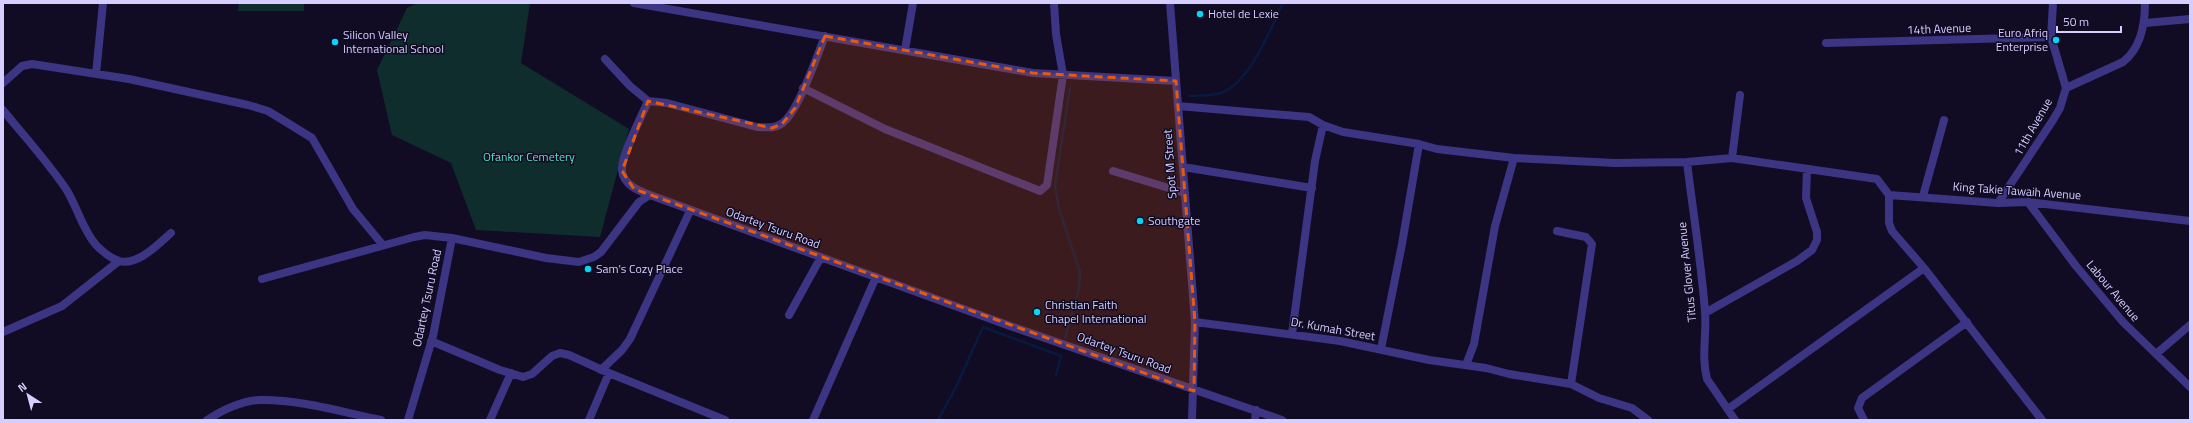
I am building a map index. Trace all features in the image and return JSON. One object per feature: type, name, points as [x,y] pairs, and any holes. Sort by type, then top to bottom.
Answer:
[{"type":"street","points":[[96,74],[103,3]]},
{"type":"street","points":[[634,3],[1033,73],[1176,81]]},
{"type":"street","points":[[905,50],[913,3]]},
{"type":"street","points":[[803,88],[885,129],[1040,191],[1047,184],[1063,75],[1056,34],[1054,3]]},
{"type":"street","name":"Spot M Street","points":[[1170,3],[1195,322],[1192,420]]},
{"type":"street","points":[[2053,3],[2051,37],[2066,88],[2123,62],[2131,55],[2145,23],[2145,3]]},
{"type":"street","points":[[2145,23],[2190,19]]},
{"type":"street","points":[[605,59],[630,86],[648,101],[667,103],[757,127],[772,128],[782,124],[795,108],[825,36]]},
{"type":"street","name":"14th Avenue","points":[[1826,43],[2051,37]]},
{"type":"street","points":[[3,83],[22,66],[32,64],[96,74],[248,105],[268,111],[300,129],[312,138],[353,209],[382,244]]},
{"type":"street","name":"11th Avenue","points":[[1998,203],[2053,120],[2060,108],[2066,88]]},
{"type":"street","points":[[1732,158],[1740,95]]},
{"type":"street","points":[[648,101],[626,155],[622,171],[627,181],[634,189],[650,196]]},
{"type":"street","points":[[1178,106],[1310,117],[1323,125],[1343,132],[1419,144],[1437,149],[1514,158],[1615,163],[1687,162],[1732,158],[1877,179],[1889,195],[1889,223],[1892,231],[1967,322],[2042,420]]},
{"type":"street","points":[[3,110],[66,189],[86,229],[96,245],[108,256],[119,261],[131,260],[144,254],[171,233]]},
{"type":"street","points":[[1923,196],[1944,120]]},
{"type":"street","points":[[1292,334],[1317,149],[1323,125]]},
{"type":"street","points":[[1381,350],[1402,244],[1419,144]]},
{"type":"street","points":[[1466,365],[1474,344],[1495,226],[1514,158]]},
{"type":"street","name":"Titus Glover Avenue","points":[[1687,162],[1705,313],[1705,371],[1707,379],[1735,420]]},
{"type":"street","points":[[1183,167],[1312,188]]},
{"type":"street","points":[[1705,313],[1797,261],[1812,250],[1817,240],[1817,232],[1806,198],[1807,169]]},
{"type":"street","points":[[1113,171],[1185,192]]},
{"type":"street","name":"King Takie Tawaih Avenue","points":[[1889,195],[1923,196],[1998,203],[2028,202],[2190,221]]},
{"type":"street","name":"Odartey Tsuru Road","points":[[408,420],[431,341],[452,238],[546,258],[579,262],[594,258],[601,252],[639,202],[650,196],[1194,391],[1256,410],[1282,420]]},
{"type":"street","name":"Labour Avenue","points":[[2028,202],[2076,266],[2127,327],[2190,387]]},
{"type":"street","points":[[601,370],[622,350],[630,339],[690,211]]},
{"type":"street","points":[[1557,231],[1586,237],[1592,244],[1571,384]]},
{"type":"street","points":[[262,279],[382,244],[424,236],[452,238]]},
{"type":"street","points":[[789,315],[821,258]]},
{"type":"street","points":[[3,332],[62,306],[119,261]]},
{"type":"street","points":[[1728,409],[1924,268]]},
{"type":"street","points":[[814,420],[876,277]]},
{"type":"street","name":"Dr. Kumah Street","points":[[1195,322],[1292,334],[1571,384],[1599,398],[1632,408],[1648,420]]},
{"type":"street","points":[[1864,420],[1858,408],[1862,398],[1967,322]]},
{"type":"street","points":[[2156,354],[2190,325]]},
{"type":"street","points":[[431,341],[522,377],[532,374],[548,358],[560,353],[569,354],[601,370],[725,420]]},
{"type":"street","points":[[490,420],[511,373]]},
{"type":"street","points":[[589,420],[610,373]]},
{"type":"street","points":[[207,420],[219,413],[258,400],[295,403],[381,420]]},
{"type":"street","points":[[1255,420],[1256,410]]},
{"type":"highlighted area","points":[[825,36],[1033,73],[1176,81],[1195,322],[1194,391],[634,189],[622,171],[648,101],[772,128],[782,124],[795,108]]},
{"type":"green space","points":[[239,3],[304,3],[304,11],[238,11]]},
{"type":"green space","name":"Ofankor Cemetery","points":[[417,3],[530,3],[521,63],[629,129],[600,237],[476,230],[451,163],[392,135],[377,70],[407,8]]},
{"type":"waterway","points":[[1190,96],[1221,93],[1231,88],[1241,79],[1258,54],[1283,3]]},
{"type":"waterway","points":[[1065,338],[1079,288],[1080,272],[1059,209],[1055,186],[1070,88]]},
{"type":"waterway","points":[[938,420],[956,387],[983,327],[1061,356],[1056,375]]},
{"type":"place","name":"Hotel de Lexie","points":[[1200,14]]},
{"type":"place","name":"Euro Afriq Enterprise","points":[[2056,40]]},
{"type":"place","name":"Silicon Valley International School","points":[[335,42]]},
{"type":"place","name":"Southgate","points":[[1140,221]]},
{"type":"place","name":"Sam's Cozy Place","points":[[588,269]]},
{"type":"place","name":"Christian Faith Chapel International","points":[[1037,312]]}]
